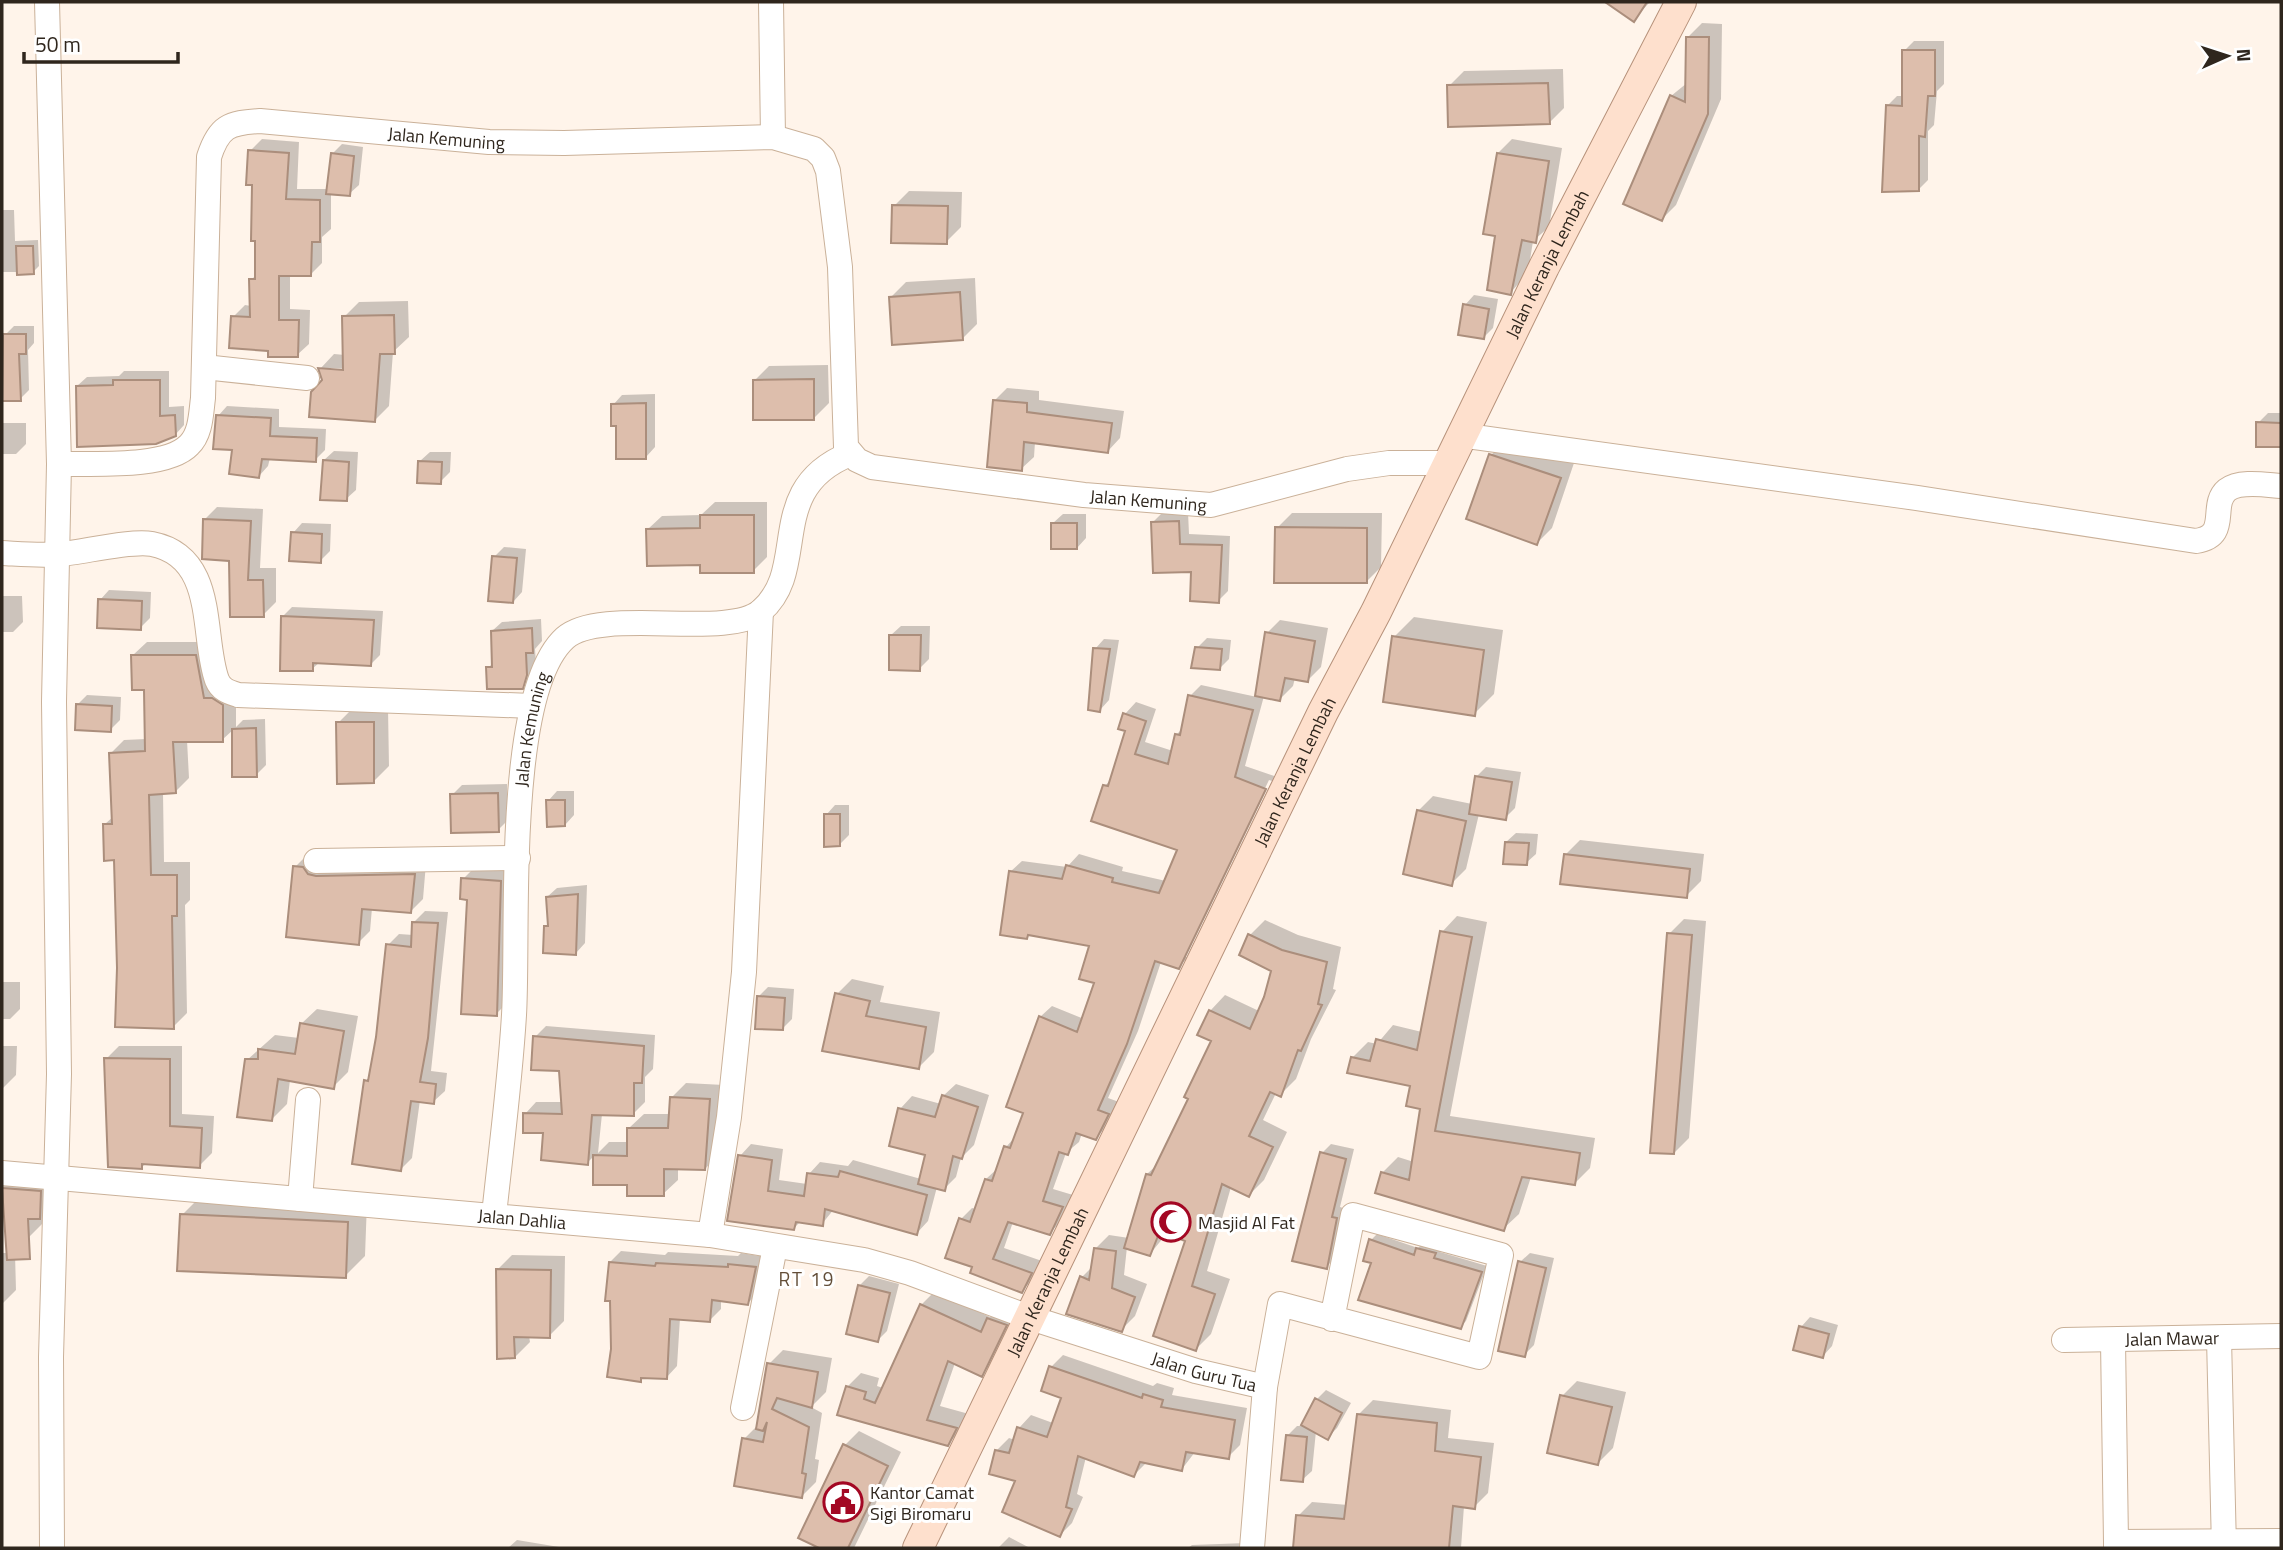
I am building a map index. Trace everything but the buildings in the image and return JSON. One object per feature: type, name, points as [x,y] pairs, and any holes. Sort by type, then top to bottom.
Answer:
[{"type":"main road","name":"Jalan Keranja Lembah","points":[[918,1548],[1460,435],[1681,2]]},
{"type":"street","points":[[47,2],[59,464],[54,702],[58,1179],[51,1357],[52,1548]]},
{"type":"street","points":[[771,2],[774,137]]},
{"type":"street","name":"Jalan Kemuning","points":[[59,464],[147,461],[172,455],[189,446],[200,422],[204,367],[209,157],[215,139],[225,128],[237,123],[260,121],[489,142],[564,143],[774,137],[814,149],[823,158],[828,171],[840,267],[846,438],[850,454],[872,467],[1188,505],[1236,500],[1347,469],[1417,461],[1448,463]]},
{"type":"street","points":[[204,367],[307,379]]},
{"type":"street","points":[[1460,435],[1917,498],[2196,541],[2206,540],[2214,533],[2220,498],[2228,489],[2245,484],[2281,486]]},
{"type":"street","points":[[710,1235],[729,1117],[744,972],[761,611],[774,596],[781,577],[804,487],[825,466],[850,454]]},
{"type":"street","points":[[2,553],[57,554],[150,544],[170,550],[200,586],[208,617],[217,681],[225,691],[269,697],[532,706]]},
{"type":"street","name":"Jalan Kemuning","points":[[494,1215],[514,1016],[518,801],[532,706],[554,652],[565,638],[578,631],[635,624],[739,621],[761,611]]},
{"type":"street","points":[[316,861],[518,858]]},
{"type":"street","points":[[300,1199],[308,1100]]},
{"type":"street","name":"Jalan Dahlia","points":[[2,1173],[710,1235],[864,1260],[910,1273],[1031,1318]]},
{"type":"street","points":[[1265,1387],[1280,1304],[1332,1319],[1479,1357],[1501,1255],[1353,1215],[1332,1319]]},
{"type":"street","points":[[743,1408],[775,1247]]},
{"type":"street","name":"Jalan Guru Tua","points":[[1031,1318],[1196,1370],[1265,1387],[1252,1548]]},
{"type":"street","name":"Jalan Mawar","points":[[2064,1340],[2281,1336]]},
{"type":"street","points":[[2219,1338],[2224,1544]]},
{"type":"street","points":[[2113,1341],[2116,1545],[2281,1541]]},
{"type":"place","name":"Masjid Al Fat","points":[[1171,1222]]},
{"type":"place","name":"Kantor Camat Sigi Biromaru","points":[[843,1502]]},
{"type":"district","name":"RT 19","points":[[807,1278]]}]
